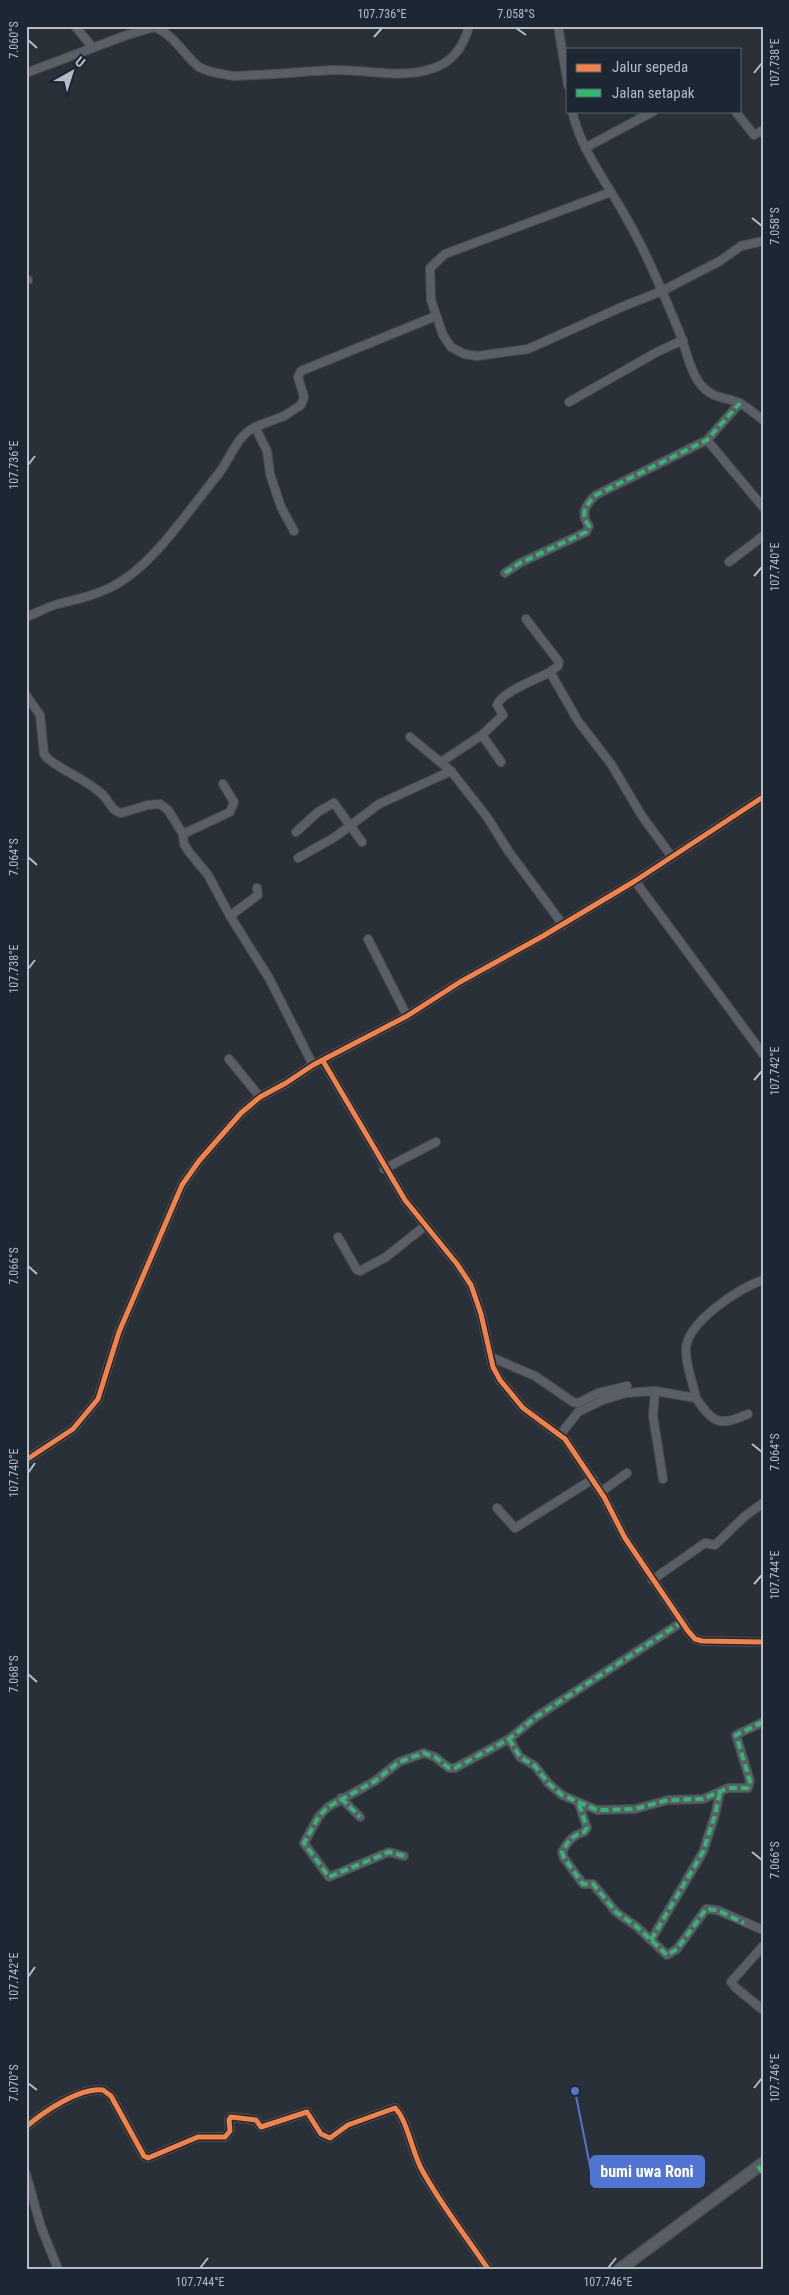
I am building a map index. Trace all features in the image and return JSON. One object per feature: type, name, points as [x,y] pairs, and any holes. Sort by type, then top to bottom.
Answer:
[{"type":"main road","points":[[620,2269],[761,2167]]},
{"type":"street","points":[[75,26],[93,48]]},
{"type":"street","points":[[26,74],[127,35],[156,28],[167,34],[201,68],[234,76],[332,70],[414,73],[432,69],[447,61],[465,42],[470,26]]},
{"type":"street","points":[[558,26],[566,73]]},
{"type":"street","points":[[572,112],[576,128],[585,148],[628,220],[662,291],[683,340],[696,377],[703,387],[717,398],[740,403],[763,420]]},
{"type":"street","points":[[585,148],[652,112]]},
{"type":"street","points":[[735,112],[754,135],[763,130]]},
{"type":"street","points":[[611,192],[445,254],[430,268],[430,300],[443,335],[451,347],[464,354],[477,356],[528,349],[662,291],[720,261],[741,246],[763,241]]},
{"type":"street","points":[[26,617],[56,605],[92,595],[117,584],[155,553],[219,473],[237,443],[245,434],[255,427],[284,416],[301,405],[304,397],[298,377],[301,371],[436,316]]},
{"type":"street","points":[[570,402],[657,352],[683,340]]},
{"type":"street","points":[[505,573],[520,562],[586,532],[589,526],[584,518],[584,510],[596,495],[707,440],[716,433],[740,403]]},
{"type":"street","points":[[255,427],[267,452],[270,474],[281,507],[294,531]]},
{"type":"street","points":[[707,440],[763,507]]},
{"type":"street","points":[[729,562],[763,536]]},
{"type":"street","points":[[441,762],[482,735],[503,715],[497,705],[499,700],[558,666],[559,662],[526,619]]},
{"type":"street","points":[[550,672],[578,721],[611,764],[642,816],[672,857]]},
{"type":"street","points":[[26,696],[40,715],[44,754],[47,758],[80,777],[102,794],[112,809],[117,812],[122,813],[148,804],[164,806],[183,834],[184,844],[208,875],[230,916],[269,978],[313,1065]]},
{"type":"street","points":[[482,735],[501,762]]},
{"type":"street","points":[[410,737],[451,772],[487,817],[509,852],[562,925]]},
{"type":"street","points":[[298,858],[351,825],[379,804],[451,772]]},
{"type":"street","points":[[183,834],[230,812],[234,802],[223,784]]},
{"type":"street","points":[[26,1460],[73,1429],[98,1400],[119,1332],[182,1185],[198,1161],[230,1125],[260,1096],[286,1084],[313,1065],[407,1016],[460,982],[562,925],[635,881],[763,797]]},
{"type":"street","points":[[296,832],[330,804],[336,804],[362,842]]},
{"type":"street","points":[[635,881],[763,1054]]},
{"type":"street","points":[[230,916],[258,895],[257,888]]},
{"type":"street","points":[[368,939],[407,1016]]},
{"type":"street","points":[[229,1059],[260,1096]]},
{"type":"street","points":[[323,1061],[384,1169],[471,1285],[491,1357],[500,1380],[514,1398],[560,1434],[593,1479],[625,1538],[682,1622],[695,1639],[702,1641],[763,1642]]},
{"type":"street","points":[[384,1169],[436,1142]]},
{"type":"street","points":[[338,1238],[360,1272],[386,1257],[425,1226]]},
{"type":"street","points":[[748,1414],[733,1420],[716,1420],[705,1413],[696,1398],[687,1359],[688,1341],[706,1316],[727,1298],[741,1289],[763,1280]]},
{"type":"street","points":[[491,1357],[529,1373],[573,1402],[578,1403],[598,1393],[627,1386]]},
{"type":"street","points":[[560,1434],[576,1413],[603,1400],[633,1392],[655,1391],[696,1398]]},
{"type":"street","points":[[655,1391],[654,1416],[663,1479]]},
{"type":"street","points":[[601,1492],[627,1474]]},
{"type":"street","points":[[497,1508],[515,1528],[593,1479]]},
{"type":"street","points":[[652,1580],[705,1543],[715,1545],[738,1522],[763,1503]]},
{"type":"street","points":[[404,1856],[388,1852],[331,1877],[327,1876],[304,1843],[324,1811],[341,1798],[375,1781],[399,1762],[416,1754],[424,1753],[432,1755],[452,1769],[509,1739],[536,1718],[682,1622]]},
{"type":"street","points":[[509,1739],[520,1757],[536,1766],[548,1783],[562,1795],[579,1804],[597,1810],[621,1811],[644,1808],[668,1800],[708,1798],[728,1788],[748,1787],[750,1781],[736,1735],[763,1722]]},
{"type":"street","points":[[651,1940],[703,1852],[720,1792]]},
{"type":"street","points":[[341,1798],[360,1817]]},
{"type":"street","points":[[579,1804],[587,1828],[584,1832],[576,1834],[568,1843],[562,1852],[564,1858],[583,1884],[593,1884],[616,1912],[664,1953],[671,1954],[701,1914],[709,1908],[763,1930]]},
{"type":"street","points":[[763,1946],[731,1980],[736,1988],[763,2010]]},
{"type":"street","points":[[26,2127],[50,2108],[65,2100],[103,2090],[111,2096],[144,2156],[148,2158],[198,2138],[225,2137],[230,2131],[229,2120],[231,2117],[256,2120],[261,2127],[307,2112],[321,2134],[328,2138],[357,2120],[394,2108],[400,2116],[430,2185],[488,2269]]},
{"type":"street","points":[[26,2174],[41,2227],[58,2269]]},
{"type":"marked path","points":[[505,573],[520,563],[586,532],[589,526],[586,522],[585,510],[589,502],[596,495],[707,440],[740,403]]},
{"type":"marked path","points":[[404,1856],[389,1852],[329,1877],[304,1843],[319,1816],[328,1807],[375,1781],[399,1762],[424,1753],[435,1757],[449,1768],[455,1768],[509,1739],[536,1717],[682,1622]]},
{"type":"marked path","points":[[509,1739],[520,1757],[535,1766],[548,1783],[562,1795],[597,1810],[635,1809],[668,1800],[703,1799],[728,1788],[748,1788],[750,1781],[736,1735],[763,1722]]},
{"type":"marked path","points":[[651,1940],[703,1852],[720,1792]]},
{"type":"marked path","points":[[341,1798],[360,1817]]},
{"type":"marked path","points":[[579,1804],[587,1828],[569,1842],[562,1852],[564,1858],[583,1884],[593,1884],[616,1912],[637,1927],[667,1955],[677,1949],[706,1909],[717,1910],[744,1923]]},
{"type":"marked path","points":[[758,2166],[763,2173]]},
{"type":"cycle path","points":[[26,1460],[73,1429],[98,1399],[119,1332],[182,1185],[199,1161],[241,1113],[260,1097],[313,1065],[407,1016],[460,982],[543,936],[635,881],[763,797]]},
{"type":"cycle path","points":[[323,1061],[405,1200],[457,1264],[471,1285],[481,1314],[493,1367],[500,1380],[523,1408],[565,1439],[604,1497],[625,1538],[688,1631],[695,1639],[702,1641],[763,1642]]},
{"type":"cycle path","points":[[26,2127],[42,2114],[73,2096],[84,2092],[103,2090],[111,2096],[144,2156],[148,2158],[198,2137],[225,2137],[230,2131],[229,2120],[231,2117],[256,2120],[261,2127],[307,2112],[321,2134],[330,2138],[348,2125],[395,2108],[407,2129],[419,2163],[429,2183],[488,2269]]},
{"type":"place","name":"bumi uwa Roni","points":[[575,2091]]}]
